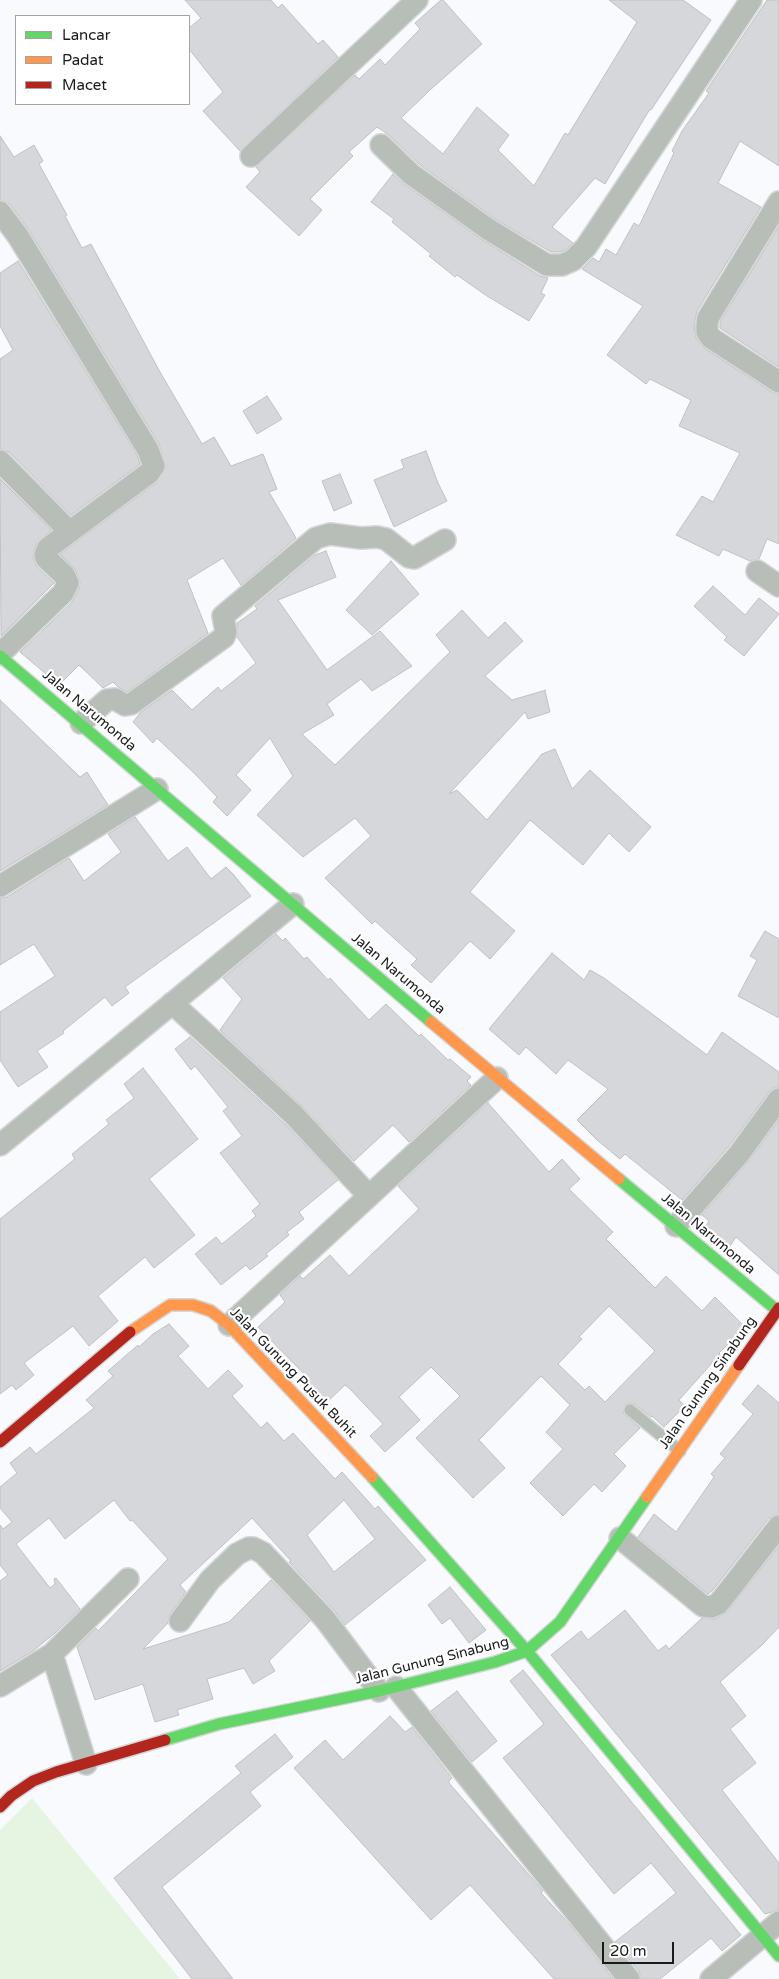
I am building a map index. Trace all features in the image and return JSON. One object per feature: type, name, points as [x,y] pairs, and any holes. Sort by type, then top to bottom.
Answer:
[{"type":"street","points":[[251,156],[417,0]]},
{"type":"street","points":[[381,145],[411,174],[488,229],[547,265],[562,266],[574,260],[586,247],[751,0]]},
{"type":"street","points":[[779,202],[708,318],[706,325],[707,332],[711,338],[779,382]]},
{"type":"street","points":[[0,212],[18,236],[148,450],[154,466],[149,473],[48,548],[45,555],[46,558],[67,578],[68,583],[63,593],[0,655]]},
{"type":"street","points":[[0,461],[70,532]]},
{"type":"street","points":[[82,723],[107,700],[114,699],[130,704],[224,637],[226,632],[223,616],[316,538],[330,534],[361,538],[377,536],[386,539],[409,557],[414,558],[445,540]]},
{"type":"street","points":[[757,570],[779,586]]},
{"type":"street","name":"Jalan Narumonda","points":[[0,655],[497,1078],[778,1310]]},
{"type":"street","points":[[0,886],[157,789]]},
{"type":"street","points":[[0,1145],[292,904]]},
{"type":"street","points":[[172,1003],[294,1115],[369,1196]]},
{"type":"street","points":[[229,1325],[497,1078]]},
{"type":"street","points":[[676,1226],[739,1154],[779,1099]]},
{"type":"street","name":"Jalan Gunung Pusuk Buhit","points":[[0,1442],[138,1325],[170,1305],[194,1305],[211,1311],[229,1325],[382,1487],[527,1651],[779,1956]]},
{"type":"street","name":"Jalan Gunung Sinabung","points":[[0,1807],[11,1796],[33,1781],[220,1724],[387,1689],[495,1662],[527,1651],[560,1622],[778,1310]]},
{"type":"street","points":[[620,1538],[703,1606],[711,1607],[718,1604],[779,1526]]},
{"type":"street","points":[[180,1620],[210,1580],[237,1554],[249,1548],[263,1553],[387,1689],[630,1979]]},
{"type":"street","points":[[0,1686],[52,1654],[128,1579]]},
{"type":"street","points":[[52,1654],[86,1764]]},
{"type":"street","points":[[711,1979],[779,1922]]},
{"type":"lane","points":[[630,1410],[680,1451]]},
{"type":"green space","points":[[32,1798],[180,1979],[0,1979],[0,1830]]},
{"type":"building","points":[[185,0],[271,0],[278,8],[282,4],[318,44],[323,40],[338,57],[240,151],[203,111],[223,92],[190,50],[190,27],[201,18]]},
{"type":"building","points":[[441,0],[482,44],[401,118],[443,154],[477,107],[509,135],[498,150],[534,186],[565,133],[568,135],[637,22],[609,0],[683,0],[711,20],[650,109],[605,184],[595,178],[552,227],[573,243],[566,250],[551,252],[495,219],[419,164],[390,136],[377,127],[349,152],[353,156],[310,199],[322,210],[299,236],[246,187],[260,172],[256,167],[355,75],[359,79],[380,59],[385,65],[420,29],[415,23]]},
{"type":"building","points":[[767,0],[779,0],[779,166],[740,141],[718,183],[761,207],[697,311],[694,325],[696,338],[704,348],[772,392],[779,394],[779,544],[767,539],[759,559],[750,561],[723,549],[719,556],[676,535],[702,496],[713,502],[740,453],[679,426],[691,400],[650,379],[646,384],[607,355],[643,306],[582,269],[593,258],[599,262],[606,249],[616,255],[634,223],[639,226],[674,153],[672,151],[682,131],[709,93],[706,91]]},
{"type":"building","points":[[0,136],[14,157],[34,145],[43,161],[39,164],[67,215],[65,216],[82,248],[91,244],[160,372],[202,444],[214,437],[231,466],[263,454],[277,489],[269,492],[296,538],[241,585],[223,558],[187,580],[208,633],[127,692],[113,682],[103,688],[79,665],[59,685],[20,652],[72,602],[79,589],[80,583],[75,569],[60,554],[156,483],[166,467],[159,444],[29,230],[10,204],[0,200]]},
{"type":"building","points":[[393,174],[404,184],[481,239],[540,276],[548,278],[541,293],[545,295],[529,321],[487,296],[457,275],[455,277],[429,256],[431,254],[392,222],[394,219],[371,202]]},
{"type":"building","points":[[779,226],[779,367],[720,328],[720,322]]},
{"type":"building","points":[[18,261],[137,455],[140,464],[71,515],[9,452],[0,449],[0,359],[13,350],[0,326],[0,273]]},
{"type":"building","points":[[267,396],[282,419],[257,434],[243,411]]},
{"type":"building","points":[[426,451],[447,501],[394,527],[374,480],[404,468],[401,460]]},
{"type":"building","points":[[340,474],[352,503],[334,511],[322,481]]},
{"type":"building","points":[[0,479],[51,530],[37,543],[33,558],[37,567],[54,583],[1,636]]},
{"type":"building","points":[[326,551],[336,577],[278,600],[327,670],[380,631],[412,666],[372,691],[361,679],[327,704],[334,715],[302,734],[335,765],[450,652],[436,635],[462,610],[488,638],[505,622],[523,641],[485,676],[512,700],[546,690],[550,712],[528,719],[525,712],[449,794],[457,790],[487,820],[542,754],[555,749],[572,789],[590,770],[651,827],[629,852],[609,833],[583,865],[530,820],[470,892],[515,931],[490,959],[470,941],[431,983],[411,965],[417,959],[375,921],[372,924],[325,878],[371,836],[355,818],[303,857],[257,815],[293,776],[270,738],[236,775],[251,790],[227,816],[213,802],[217,797],[195,774],[157,738],[153,743],[133,722],[141,712],[172,690],[192,710],[218,687],[221,691],[256,663],[237,637],[237,623],[257,609],[255,606],[315,555]]},
{"type":"building","points":[[391,561],[419,594],[372,635],[346,610]]},
{"type":"building","points":[[713,586],[745,615],[759,598],[779,614],[744,656],[724,640],[727,637],[694,606]]},
{"type":"building","points":[[0,700],[80,777],[87,772],[108,805],[0,871]]},
{"type":"building","points":[[135,817],[168,861],[187,847],[211,879],[226,867],[251,896],[125,987],[129,993],[112,1006],[105,997],[63,1031],[64,1033],[37,1051],[48,1067],[18,1087],[0,1060],[0,1012],[55,976],[34,944],[0,965],[0,898],[7,897],[69,858],[84,881],[121,852],[108,834]]},
{"type":"building","points":[[765,931],[779,939],[779,1018],[738,996],[757,960],[750,956]]},
{"type":"building","points":[[276,934],[283,941],[285,938],[304,959],[307,957],[328,980],[330,978],[369,1020],[386,1004],[419,1036],[421,1034],[448,1060],[450,1059],[471,1077],[467,1081],[471,1085],[409,1142],[393,1125],[354,1161],[302,1106],[220,1030],[242,999],[223,978]]},
{"type":"building","points":[[552,953],[584,980],[590,970],[604,978],[707,1055],[722,1032],[779,1072],[779,1087],[769,1092],[729,1146],[682,1200],[625,1154],[620,1159],[577,1120],[608,1089],[568,1060],[556,1074],[526,1047],[519,1055],[489,1029]]},
{"type":"building","points":[[190,1037],[285,1124],[338,1180],[299,1212],[304,1219],[287,1232],[289,1235],[266,1254],[268,1256],[250,1270],[246,1265],[221,1285],[195,1254],[216,1237],[222,1244],[256,1216],[252,1211],[260,1204],[220,1153],[242,1136],[223,1111],[228,1107],[195,1066],[191,1070],[175,1049]]},
{"type":"building","points":[[143,1068],[198,1139],[149,1179],[195,1235],[154,1268],[145,1257],[98,1296],[118,1321],[89,1346],[73,1326],[24,1363],[34,1375],[16,1390],[12,1385],[0,1394],[0,1219],[75,1159],[72,1154],[109,1124],[106,1120],[134,1098],[124,1084]]},
{"type":"building","points":[[488,1103],[549,1172],[562,1159],[580,1179],[569,1189],[613,1232],[606,1239],[655,1288],[666,1276],[702,1311],[715,1297],[745,1327],[719,1353],[679,1400],[685,1406],[664,1427],[634,1404],[628,1403],[625,1405],[623,1413],[640,1428],[614,1454],[626,1466],[602,1492],[594,1484],[563,1516],[530,1483],[563,1449],[546,1432],[570,1405],[541,1376],[479,1440],[505,1468],[473,1498],[416,1438],[460,1396],[431,1367],[399,1397],[420,1420],[385,1452],[370,1436],[383,1424],[350,1389],[345,1385],[325,1404],[303,1380],[307,1377],[258,1327],[285,1302],[280,1295],[300,1276],[303,1279],[330,1255],[349,1276],[419,1209],[398,1186]],"holes":[[[609,1306],[655,1351],[605,1402],[589,1386],[585,1390],[558,1364],[582,1339],[579,1337]]]},
{"type":"building","points":[[779,1120],[779,1275],[736,1237],[730,1246],[704,1230],[709,1221],[702,1215],[748,1162]]},
{"type":"building","points":[[169,1324],[189,1346],[178,1356],[208,1389],[228,1370],[243,1386],[232,1396],[261,1428],[267,1422],[284,1441],[293,1433],[335,1479],[342,1472],[375,1509],[378,1506],[426,1560],[345,1625],[334,1610],[289,1562],[291,1561],[252,1518],[180,1585],[186,1592],[170,1614],[168,1623],[143,1649],[229,1622],[271,1580],[310,1621],[269,1661],[275,1671],[253,1684],[244,1668],[207,1679],[213,1699],[177,1710],[179,1715],[155,1722],[143,1684],[95,1700],[77,1647],[96,1628],[98,1631],[168,1559],[132,1520],[130,1521],[114,1500],[65,1539],[49,1518],[16,1544],[50,1588],[55,1584],[54,1579],[56,1578],[80,1609],[33,1651],[0,1671],[0,1581],[8,1575],[0,1565],[0,1525],[3,1529],[12,1522],[0,1508],[0,1487],[17,1473],[10,1463],[30,1447],[36,1454],[94,1408],[86,1400],[113,1376],[108,1371],[153,1334]],"holes":[[[344,1500],[375,1539],[334,1572],[307,1535]]]},
{"type":"building","points":[[758,1385],[779,1403],[779,1514],[769,1518],[708,1594],[638,1537],[654,1514],[676,1532],[714,1477],[711,1474],[725,1458],[720,1454],[753,1414],[742,1404]]},
{"type":"building","points":[[779,1546],[779,1627],[761,1646],[720,1682],[746,1716],[730,1729],[756,1763],[722,1790],[779,1863],[779,1910],[765,1914],[551,1655],[581,1631],[588,1640],[625,1610],[658,1651],[666,1645],[669,1649],[702,1618],[715,1619],[727,1612]]},
{"type":"building","points":[[450,1587],[486,1630],[469,1643],[450,1618],[442,1624],[428,1605]]},
{"type":"building","points":[[523,1670],[741,1935],[722,1951],[711,1938],[660,1979],[641,1979],[639,1971],[615,1942],[676,1893],[651,1863],[614,1894],[503,1758],[544,1724],[510,1681]]},
{"type":"building","points":[[457,1691],[497,1741],[472,1762],[431,1711]]},
{"type":"building","points":[[390,1716],[405,1732],[412,1727],[452,1778],[449,1783],[538,1885],[543,1891],[541,1893],[571,1926],[613,1979],[554,1979],[470,1885],[431,1920],[294,1768],[325,1740],[343,1760]]},
{"type":"building","points":[[275,1734],[293,1757],[250,1792],[261,1806],[162,1887],[233,1979],[192,1979],[114,1878],[241,1773],[235,1766]]},
{"type":"traffic: fast","points":[[0,656],[431,1022]]},
{"type":"traffic: fast","points":[[619,1179],[779,1312]]},
{"type":"traffic: fast","points":[[372,1477],[527,1651],[779,1956]]},
{"type":"traffic: fast","points":[[165,1740],[219,1724],[379,1691],[495,1662],[527,1651],[560,1622],[647,1497]]},
{"type":"traffic: slow","points":[[431,1022],[619,1179]]},
{"type":"traffic: slow","points":[[130,1332],[170,1305],[193,1305],[211,1311],[229,1325],[372,1477]]},
{"type":"traffic: slow","points":[[647,1497],[739,1365]]},
{"type":"traffic: jam","points":[[739,1365],[779,1308]]},
{"type":"traffic: jam","points":[[0,1442],[130,1332]]},
{"type":"traffic: jam","points":[[0,1807],[11,1796],[33,1781],[56,1772],[165,1740]]}]
